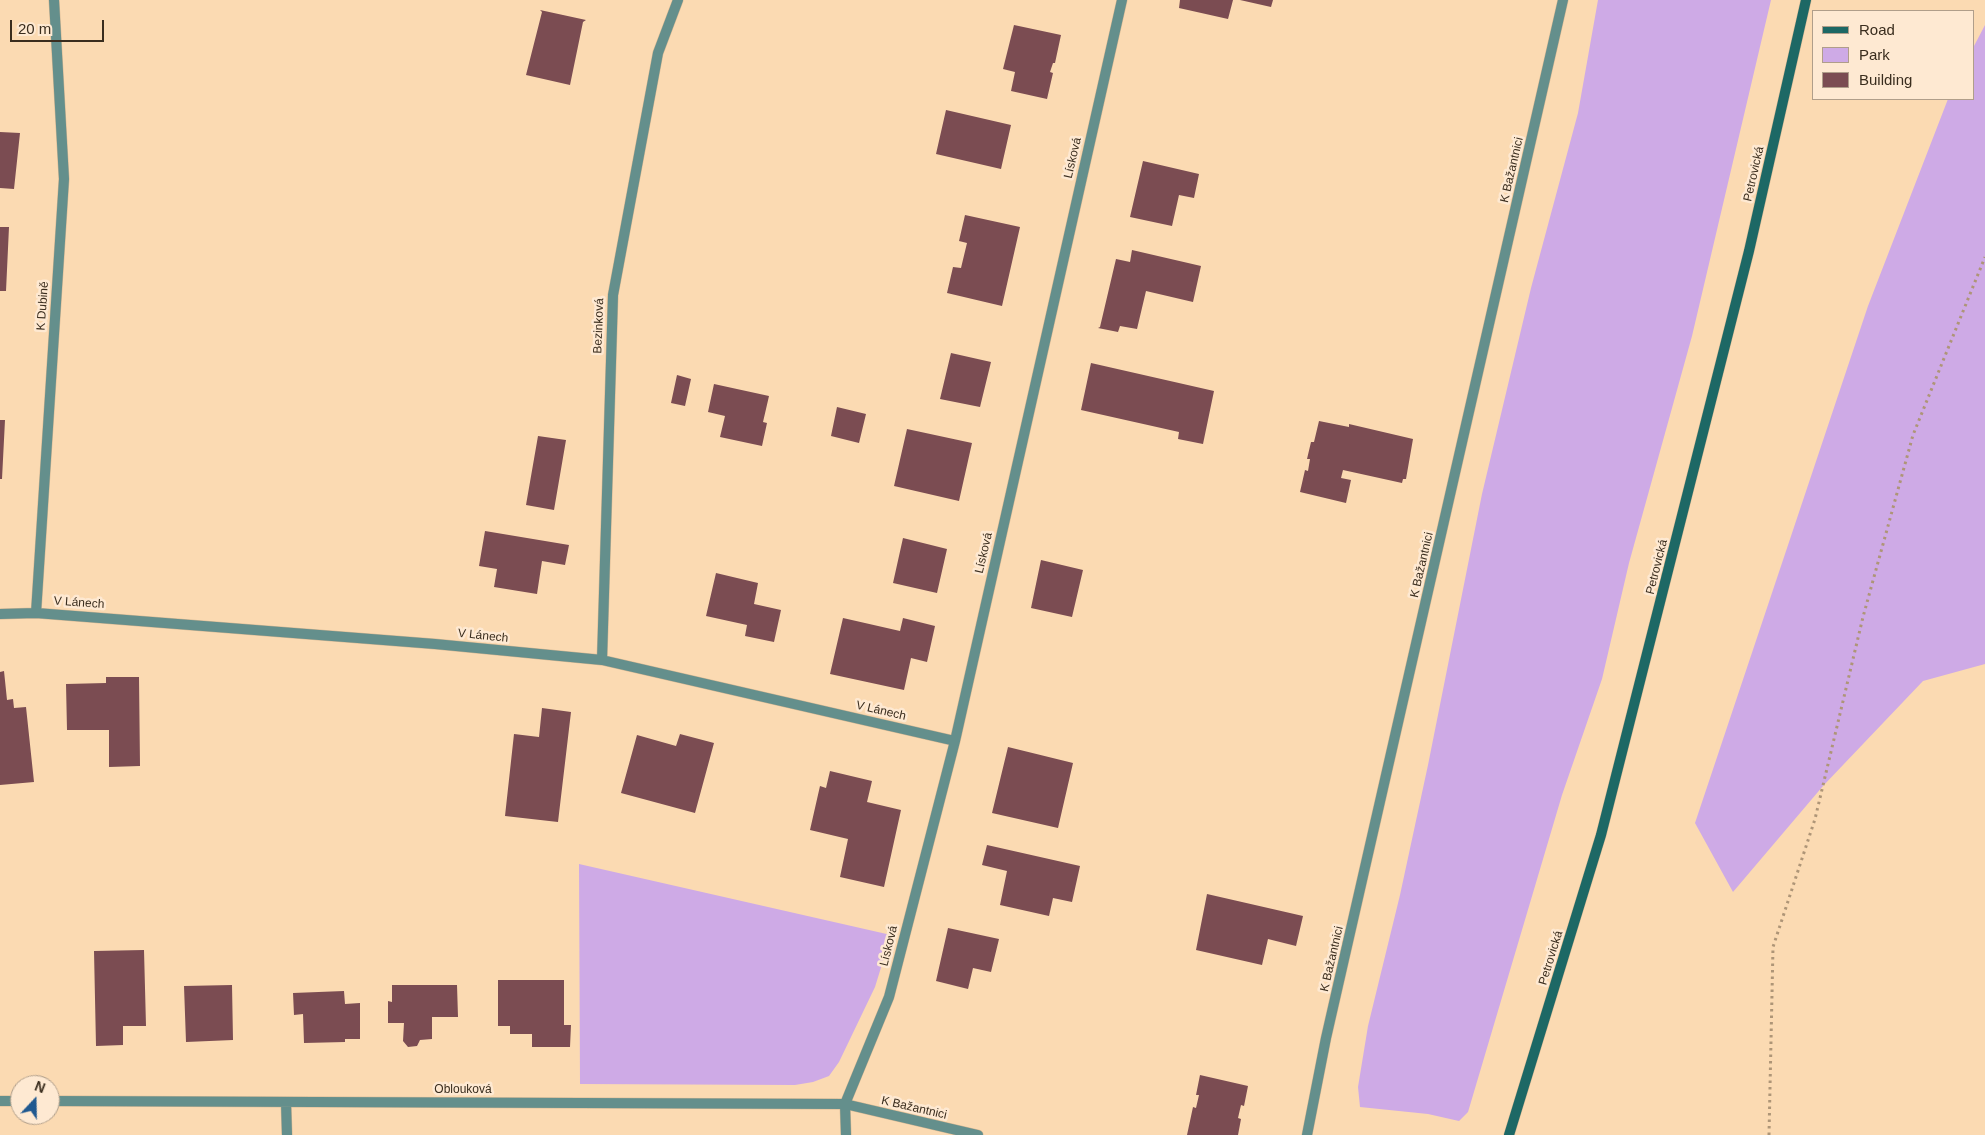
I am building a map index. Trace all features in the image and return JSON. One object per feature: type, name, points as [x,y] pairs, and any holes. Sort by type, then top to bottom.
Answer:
[{"type":"main road","name":"Petrovická","points":[[1509,1135],[1601,835],[1744,271],[1806,0]]},
{"type":"street","name":"K Dubině","points":[[36,613],[64,179],[54,0]]},
{"type":"street","name":"Bezinková","points":[[602,660],[613,294],[658,53],[678,0]]},
{"type":"street","name":"Lísková","points":[[845,1104],[889,997],[955,740],[1122,0]]},
{"type":"street","name":"K Bažantnici","points":[[1307,1135],[1329,1028],[1563,0]]},
{"type":"street","name":"V Lánech","points":[[0,614],[36,613],[435,644],[602,660],[955,740]]},
{"type":"street","name":"Oblouková","points":[[60,1101],[845,1104]]},
{"type":"street","points":[[286,1102],[287,1135]]},
{"type":"street","name":"K Bažantnici","points":[[845,1104],[978,1135]]},
{"type":"street","points":[[845,1104],[846,1135]]},
{"type":"path","points":[[1768,1135],[1773,947],[1815,819],[1863,617],[1913,435],[1985,257]]},
{"type":"green space","points":[[1598,0],[1771,0],[1692,336],[1629,563],[1602,679],[1562,795],[1468,1112],[1459,1121],[1428,1114],[1360,1107],[1358,1087],[1368,1026],[1400,895],[1428,765],[1482,494],[1531,288],[1578,113]]},
{"type":"green space","points":[[1985,25],[1985,664],[1923,681],[1823,786],[1733,892],[1695,823],[1868,306],[1948,100],[1975,100],[1975,44]]},
{"type":"green space","points":[[579,864],[891,935],[875,987],[839,1062],[829,1076],[813,1082],[795,1085],[580,1084]]},
{"type":"building","points":[[1180,0],[1233,0],[1228,19],[1179,8]]},
{"type":"building","points":[[1240,0],[1273,0],[1271,7]]},
{"type":"building","points":[[540,10],[586,20],[583,22],[570,85],[526,75],[542,12]]},
{"type":"building","points":[[1014,25],[1061,35],[1055,63],[1053,63],[1050,72],[1053,73],[1047,99],[1011,91],[1015,72],[1003,69]]},
{"type":"building","points":[[946,110],[1011,125],[1001,169],[936,154]]},
{"type":"building","points":[[0,132],[20,133],[14,189],[0,188]]},
{"type":"building","points":[[1143,161],[1199,174],[1194,198],[1179,195],[1172,226],[1130,217]]},
{"type":"building","points":[[965,215],[1020,227],[1002,306],[947,293],[953,267],[961,268],[967,243],[959,241]]},
{"type":"building","points":[[0,227],[9,227],[6,291],[0,291]]},
{"type":"building","points":[[1132,250],[1201,266],[1193,302],[1146,291],[1137,329],[1120,326],[1118,332],[1098,328],[1100,327],[1116,259],[1130,262]]},
{"type":"building","points":[[951,353],[991,362],[980,407],[940,399]]},
{"type":"building","points":[[1091,363],[1214,391],[1203,444],[1178,439],[1179,432],[1081,410]]},
{"type":"building","points":[[677,375],[691,379],[685,406],[671,403]]},
{"type":"building","points":[[714,384],[769,396],[763,422],[767,423],[762,446],[720,437],[725,416],[708,412]]},
{"type":"building","points":[[837,407],[866,414],[859,443],[831,436]]},
{"type":"building","points":[[0,420],[5,420],[2,479],[0,479]]},
{"type":"building","points":[[1319,421],[1349,427],[1349,424],[1413,439],[1406,479],[1403,479],[1402,483],[1343,470],[1341,478],[1351,480],[1346,503],[1300,492],[1305,470],[1308,471],[1310,459],[1307,459],[1311,442],[1314,442]]},
{"type":"building","points":[[907,429],[972,443],[959,501],[894,486]]},
{"type":"building","points":[[538,436],[566,440],[554,510],[526,505]]},
{"type":"building","points":[[485,531],[569,545],[565,565],[542,561],[537,594],[494,587],[497,569],[479,566]]},
{"type":"building","points":[[903,538],[947,549],[937,593],[893,583]]},
{"type":"building","points":[[1041,560],[1083,570],[1072,617],[1031,608]]},
{"type":"building","points":[[716,573],[758,583],[754,604],[781,610],[774,642],[745,636],[747,625],[706,616]]},
{"type":"building","points":[[843,618],[900,631],[903,618],[935,626],[927,662],[911,658],[904,690],[830,674]]},
{"type":"building","points":[[4,671],[7,700],[13,699],[14,708],[26,707],[34,782],[0,785],[0,672]]},
{"type":"building","points":[[106,677],[139,677],[140,766],[109,767],[109,730],[67,730],[66,684],[106,683]]},
{"type":"building","points":[[542,708],[571,712],[558,822],[505,816],[514,734],[539,737]]},
{"type":"building","points":[[680,734],[714,743],[695,813],[621,793],[637,735],[676,746]]},
{"type":"building","points":[[1008,747],[1073,763],[1058,828],[992,813]]},
{"type":"building","points":[[830,771],[872,781],[867,802],[901,810],[884,887],[840,877],[848,839],[810,830],[820,786],[826,788]]},
{"type":"building","points":[[987,845],[1080,866],[1072,902],[1053,898],[1049,916],[1000,905],[1007,871],[982,865]]},
{"type":"building","points":[[1207,894],[1303,916],[1296,946],[1268,939],[1262,965],[1196,950]]},
{"type":"building","points":[[948,928],[999,939],[991,972],[973,968],[968,989],[936,981]]},
{"type":"building","points":[[144,950],[146,1026],[123,1026],[123,1045],[96,1046],[94,951]]},
{"type":"building","points":[[498,980],[564,980],[564,1025],[571,1025],[570,1047],[532,1047],[532,1034],[510,1034],[510,1026],[498,1026]]},
{"type":"building","points":[[232,985],[233,1040],[186,1042],[184,986]]},
{"type":"building","points":[[392,985],[457,985],[458,1017],[432,1017],[432,1039],[420,1040],[417,1046],[408,1047],[403,1041],[404,1023],[388,1023],[388,1001],[392,1002]]},
{"type":"building","points":[[344,991],[345,1004],[360,1003],[360,1039],[345,1039],[345,1042],[304,1043],[303,1014],[294,1015],[293,993]]},
{"type":"building","points":[[1200,1075],[1248,1086],[1244,1106],[1241,1105],[1238,1118],[1241,1119],[1238,1135],[1187,1135],[1193,1107],[1196,1108],[1199,1095],[1196,1095]]}]
